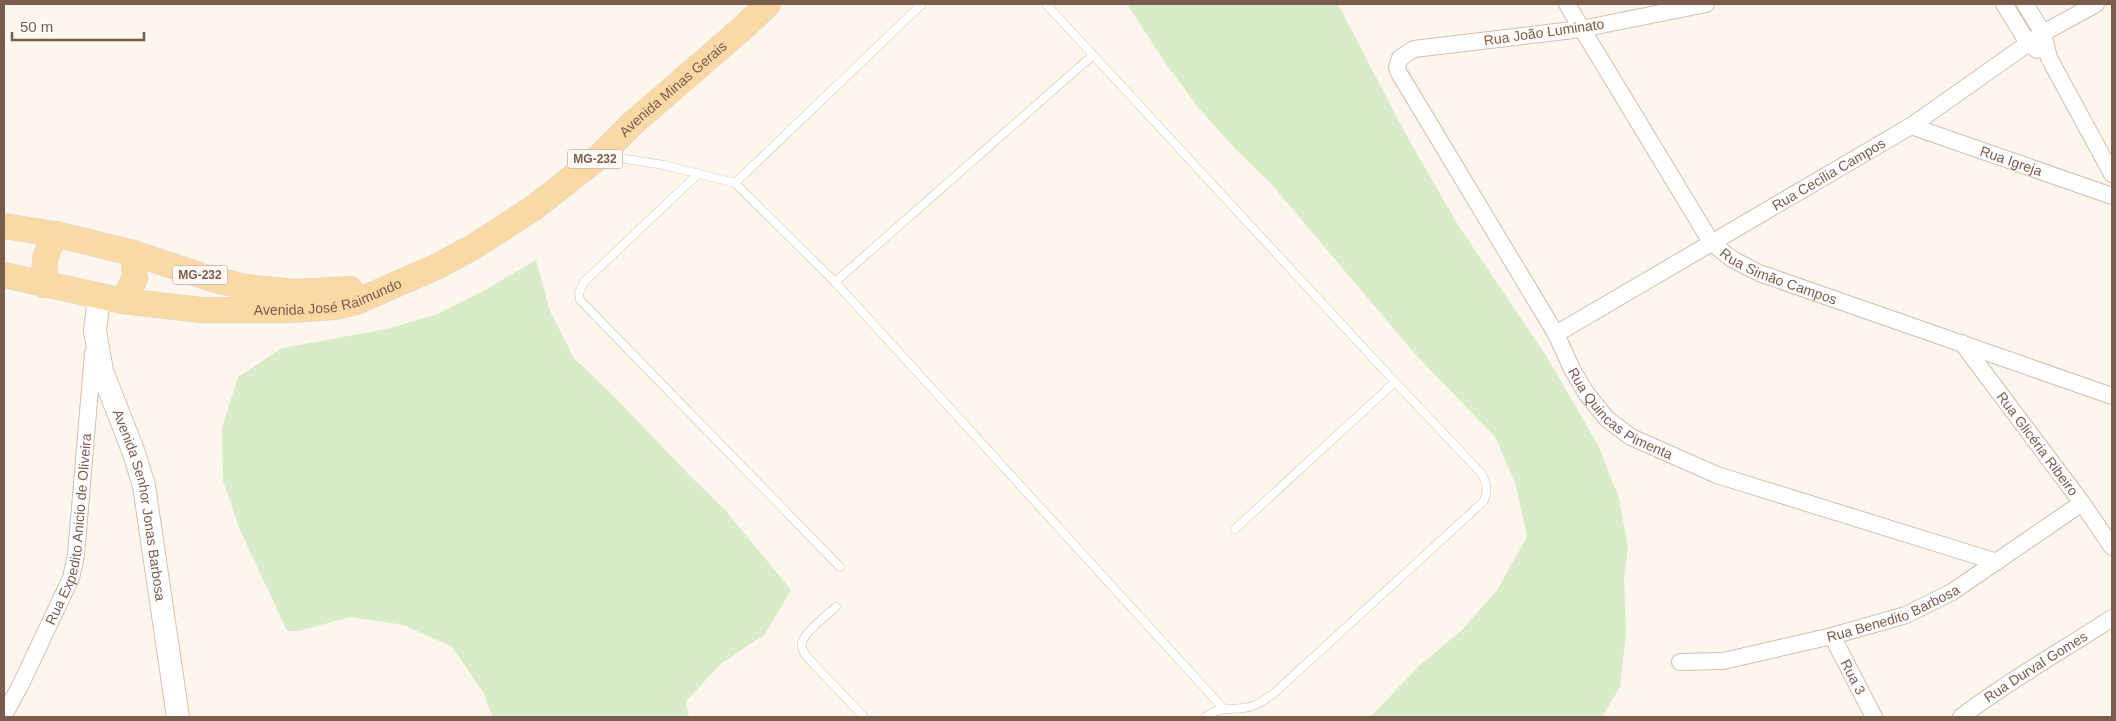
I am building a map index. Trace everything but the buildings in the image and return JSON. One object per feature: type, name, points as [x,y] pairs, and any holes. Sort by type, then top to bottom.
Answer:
[{"type":"main road","name":"Avenida Minas Gerais","points":[[400,284],[475,246],[535,206],[601,154],[632,124],[744,28],[768,4]]},
{"type":"main road","name":"Avenida José Raimundo","points":[[4,226],[55,234],[133,253],[212,279],[245,287],[295,292],[400,284]]},
{"type":"main road","points":[[44,285],[45,258],[55,234]]},
{"type":"main road","points":[[123,301],[135,278],[133,253]]},
{"type":"main road","name":"Avenida José Raimundo","points":[[4,275],[123,301],[201,310],[289,310],[335,307],[356,302],[400,284]]},
{"type":"street","name":"Rua Simão Campos","points":[[1567,4],[1711,242],[1732,259],[1759,273],[2112,396]]},
{"type":"street","name":"Rua João Luminato","points":[[1399,74],[1397,67],[1400,58],[1414,49],[1581,29],[1706,4]]},
{"type":"street","points":[[2004,4],[2028,44],[2049,58]]},
{"type":"street","points":[[2025,4],[2043,33],[2049,58],[2112,174]]},
{"type":"street","name":"Rua Cecília Campos","points":[[1556,334],[1911,126],[2043,33],[2096,4]]},
{"type":"street","name":"Rua Quincas Pimenta","points":[[1399,74],[1556,334],[1572,369],[1586,393],[1607,419],[1631,437],[1717,475],[1997,562]]},
{"type":"street","name":"Rua Igreja","points":[[1911,126],[2112,196]]},
{"type":"street","name":"Avenida Senhor Jonas Barbosa","points":[[99,296],[95,331],[102,371],[134,453],[144,486],[178,717]]},
{"type":"street","name":"Rua Expedito Anicio de Oliveira","points":[[4,715],[20,686],[71,578],[76,554],[95,331]]},
{"type":"street","name":"Rua Glicéria Ribeiro","points":[[1962,343],[2082,503],[2112,547]]},
{"type":"street","name":"Rua Benedito Barbosa","points":[[1680,662],[1723,661],[1832,636],[1906,615],[1952,592],[2082,503]]},
{"type":"street","name":"Rua Durval Gomes","points":[[1961,717],[1991,694],[2062,652],[2112,618]]},
{"type":"street","name":"Rua 3","points":[[1832,636],[1869,716]]},
{"type":"lane","points":[[735,182],[922,4]]},
{"type":"lane","points":[[1046,4],[1482,474],[1487,484],[1488,492],[1484,501],[1272,695],[1254,706],[1223,708],[1205,717]]},
{"type":"lane","points":[[835,282],[1093,55]]},
{"type":"lane","points":[[601,154],[664,164],[735,182],[835,282],[1223,708]]},
{"type":"lane","points":[[699,173],[584,282],[579,294],[580,300],[840,567]]},
{"type":"lane","points":[[1235,529],[1395,382]]},
{"type":"lane","points":[[836,606],[806,635],[802,642],[802,649],[806,657],[864,717]]},
{"type":"green space","points":[[1127,4],[1338,4],[1404,131],[1458,225],[1547,357],[1599,447],[1619,498],[1628,548],[1624,577],[1626,633],[1620,687],[1602,717],[1370,717],[1420,665],[1462,630],[1497,590],[1527,537],[1516,485],[1495,437],[1416,355],[1273,186],[1235,149],[1197,106],[1164,61]]},
{"type":"green space","points":[[536,260],[550,311],[574,358],[612,394],[726,511],[791,590],[765,634],[722,663],[686,701],[689,717],[493,717],[483,692],[452,647],[404,625],[350,617],[299,631],[287,631],[240,530],[223,481],[222,428],[238,377],[282,348],[387,329],[437,314],[485,290]]}]
